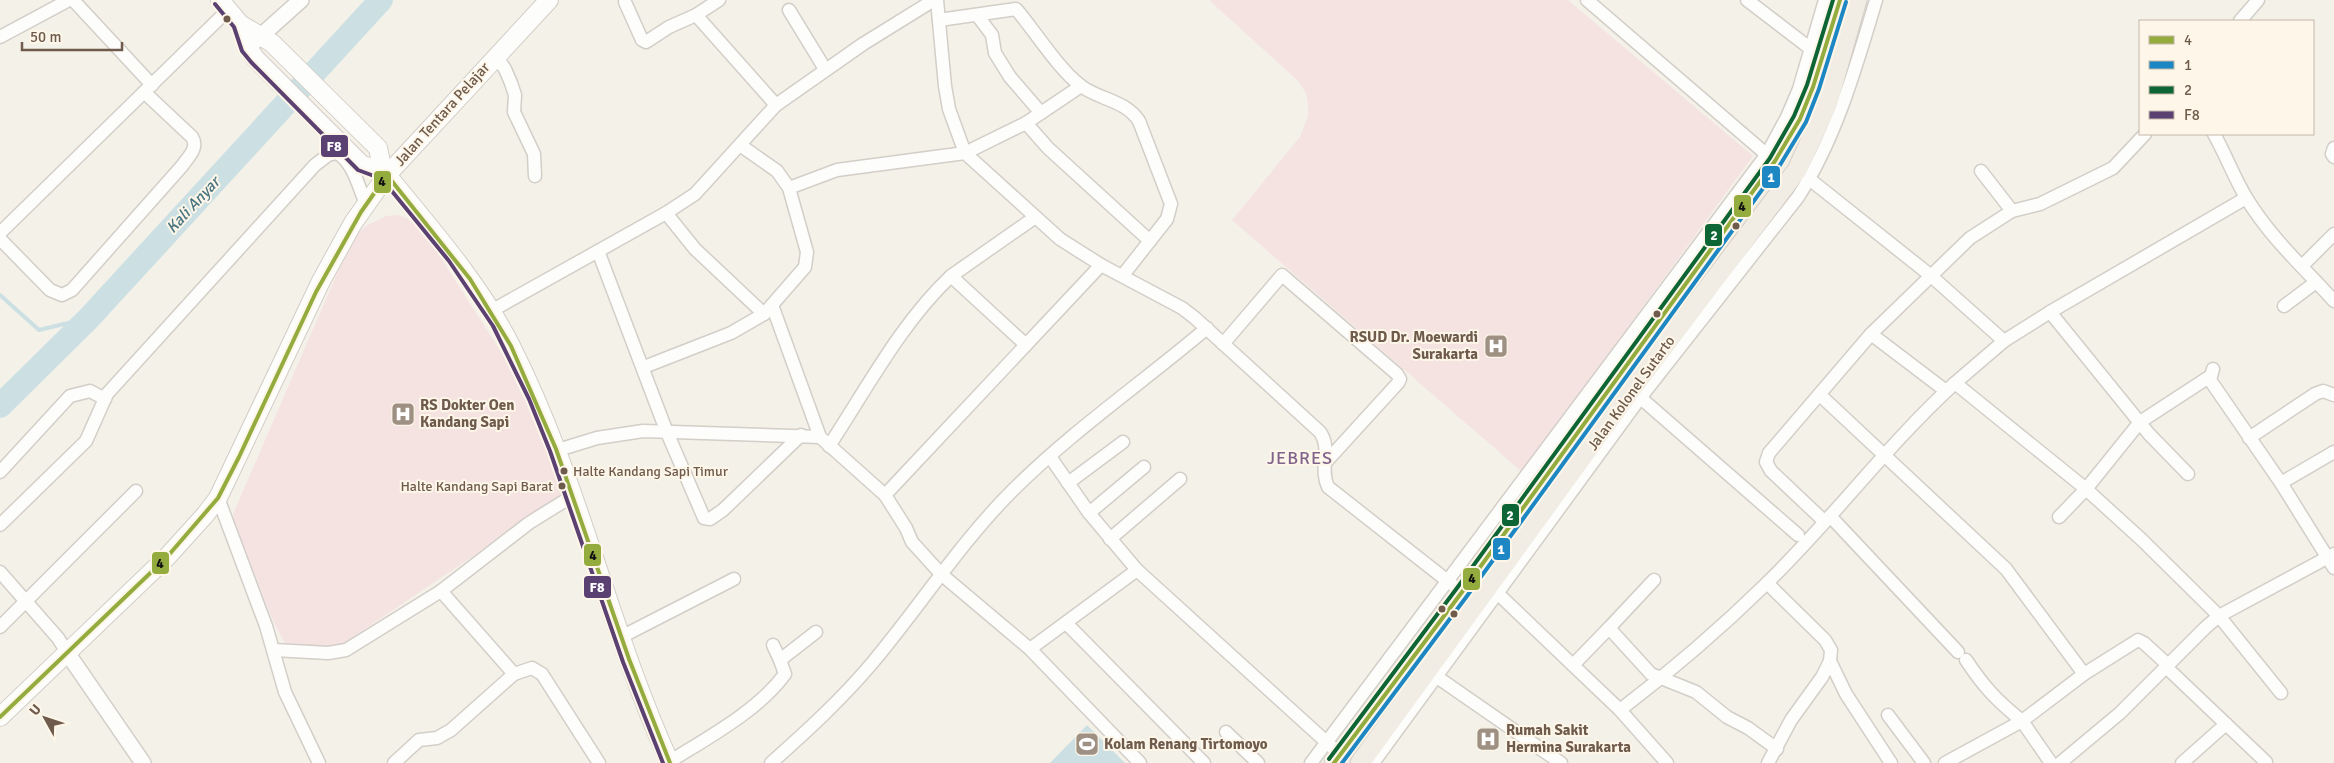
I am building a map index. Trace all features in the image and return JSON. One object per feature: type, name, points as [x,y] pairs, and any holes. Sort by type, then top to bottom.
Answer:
[{"type":"main road","name":"Jalan Tentara Pelajar","points":[[0,717],[68,654],[173,550],[218,498],[321,281],[385,173],[549,0]]},
{"type":"main road","name":"Jalan Kolonel Sutarto","points":[[1360,763],[1462,592],[1538,473],[1800,119],[1813,87],[1818,50],[1840,0]]},
{"type":"main road","name":"Jalan Kolonel Sutarto","points":[[1334,753],[1462,592],[1494,590],[1566,488],[1803,174],[1827,105],[1857,0]]},
{"type":"main road","points":[[224,5],[240,24],[251,53],[362,165],[385,173]]},
{"type":"main road","points":[[240,24],[266,39],[378,148],[385,173],[461,268],[491,311],[526,376],[558,450],[621,637],[652,722],[670,762]]},
{"type":"main road","points":[[1538,473],[1566,488]]},
{"type":"street","points":[[0,37],[71,0],[192,137],[195,143],[194,148],[182,166],[72,290],[62,295],[50,290],[0,239]]},
{"type":"street","points":[[251,53],[301,0]]},
{"type":"street","points":[[625,2],[642,40],[646,42],[669,27],[696,15],[720,0]]},
{"type":"street","points":[[491,311],[666,213],[695,194],[776,105],[824,69],[935,0],[947,102],[965,154],[1060,240],[1101,265],[1182,308],[1207,328],[1316,428],[1325,439],[1323,465],[1328,487],[1462,592]]},
{"type":"street","points":[[1586,0],[1771,158]]},
{"type":"street","points":[[1747,0],[1818,50],[1825,0]]},
{"type":"street","points":[[1876,0],[1836,122],[1803,174],[1930,275],[2004,341]]},
{"type":"street","points":[[2241,20],[2258,0]]},
{"type":"street","points":[[0,233],[148,88],[224,5]]},
{"type":"street","points":[[938,20],[1016,9],[1081,86],[1124,105],[1139,121],[1171,204],[1167,218],[1123,275]]},
{"type":"street","points":[[789,10],[824,69]]},
{"type":"street","points":[[696,15],[776,105]]},
{"type":"street","points":[[977,15],[992,35],[995,53],[1010,77],[1042,113]]},
{"type":"street","points":[[496,56],[505,68],[512,83],[515,95],[514,112],[534,154],[535,176]]},
{"type":"street","points":[[789,188],[837,170],[862,165],[965,154],[1026,123],[1081,86]]},
{"type":"street","points":[[1026,123],[1048,148],[1150,241]]},
{"type":"street","points":[[2051,763],[2022,721],[1996,700],[1982,685],[1962,656],[1827,519],[1771,471],[1766,462],[1769,453],[1870,334],[1970,238],[2012,211],[2040,204],[2114,168],[2144,135]]},
{"type":"street","points":[[2215,135],[2246,198],[2277,238],[2334,301]]},
{"type":"street","points":[[644,367],[731,333],[768,310],[800,275],[807,258],[807,252],[789,188],[777,171],[740,145]]},
{"type":"street","points":[[2334,148],[2332,154],[2334,157]]},
{"type":"street","points":[[0,524],[86,440],[106,400],[107,394],[315,165],[328,155],[337,153],[349,162],[366,204]]},
{"type":"street","points":[[1981,171],[2012,211]]},
{"type":"street","points":[[1620,710],[1660,679],[1767,583],[1883,456],[1951,387],[2004,341],[2050,312],[2246,198]]},
{"type":"street","points":[[666,213],[695,249],[768,310],[825,442],[885,495],[906,528],[912,542],[941,574],[1030,649],[1140,763]]},
{"type":"street","points":[[825,442],[921,308],[951,276],[1034,218]]},
{"type":"street","points":[[2302,266],[2334,234]]},
{"type":"street","points":[[598,251],[644,367],[666,430],[700,512],[707,519],[723,510],[801,435]]},
{"type":"street","points":[[885,495],[1101,265]]},
{"type":"street","points":[[1223,344],[1282,275],[1397,374],[1400,378],[1398,383],[1323,465]]},
{"type":"street","points":[[951,276],[1026,345]]},
{"type":"street","points":[[2284,306],[2316,282]]},
{"type":"street","points":[[2050,312],[2140,422],[2188,474]]},
{"type":"street","points":[[771,763],[815,724],[874,662],[941,574],[998,505],[1043,462],[1207,328]]},
{"type":"street","points":[[1870,334],[1951,387],[2086,489],[2142,540],[2219,616],[2281,693]]},
{"type":"street","points":[[2059,517],[2086,489],[2140,422],[2211,373],[2249,438],[2332,560],[2219,616],[2120,713],[2060,763]]},
{"type":"street","points":[[0,472],[70,396],[90,391],[106,400]]},
{"type":"street","points":[[2249,438],[2315,394],[2323,391],[2334,395]]},
{"type":"street","points":[[1636,394],[1798,535]]},
{"type":"street","points":[[1820,395],[1883,456],[2006,569],[2084,674]]},
{"type":"street","points":[[558,450],[605,436],[666,430],[801,435],[825,442]]},
{"type":"street","points":[[1068,482],[1123,442]]},
{"type":"street","points":[[2281,483],[2334,452]]},
{"type":"street","points":[[1053,461],[1089,513],[1137,570],[1334,753],[1311,763]]},
{"type":"street","points":[[1089,513],[1144,467]]},
{"type":"street","points":[[1110,539],[1180,479]]},
{"type":"street","points":[[0,627],[136,491]]},
{"type":"street","points":[[274,650],[328,653],[346,650],[441,591],[529,523],[574,495]]},
{"type":"street","points":[[218,498],[274,650],[278,672],[285,692],[319,763]]},
{"type":"street","points":[[1030,649],[1137,570]]},
{"type":"street","points":[[0,572],[58,638],[142,763]]},
{"type":"street","points":[[621,637],[734,579]]},
{"type":"street","points":[[1573,665],[1654,580]]},
{"type":"street","points":[[1767,583],[1829,645],[1831,650],[1830,660],[1822,677],[1791,720],[1768,763]]},
{"type":"street","points":[[1373,763],[1437,677],[1494,590],[1620,710],[1667,763]]},
{"type":"street","points":[[441,591],[514,674]]},
{"type":"street","points":[[1066,623],[1204,763]]},
{"type":"street","points":[[1609,628],[1645,668],[1660,679],[1696,692],[1727,717],[1748,728],[1777,749]]},
{"type":"street","points":[[780,660],[816,632]]},
{"type":"street","points":[[1945,763],[2022,721],[2084,674],[2138,640],[2144,643],[2266,762]]},
{"type":"street","points":[[670,762],[739,716],[786,674],[773,645]]},
{"type":"street","points":[[1830,660],[1846,694],[1891,763]]},
{"type":"street","points":[[394,763],[419,740],[437,738],[456,726],[514,674],[532,668],[542,674],[599,763]]},
{"type":"street","points":[[1437,677],[1561,763]]},
{"type":"street","points":[[1888,715],[1924,763]]},
{"type":"street","points":[[2182,763],[2226,724]]},
{"type":"street","points":[[1226,732],[1258,763]]},
{"type":"shaded area","name":"RSUD Dr. Moewardi Surakarta","points":[[1209,0],[1568,0],[1753,156],[1522,472],[1232,220],[1300,137],[1308,116],[1308,105],[1306,93],[1298,81]]},
{"type":"shaded area","name":"RS Dokter Oen Kandang Sapi","points":[[396,215],[407,218],[426,235],[505,358],[567,493],[341,645],[313,649],[285,643],[274,623],[236,528],[233,514],[349,246],[356,235],[366,226],[386,216]]},
{"type":"shaded area","name":"Kolam Renang Tirtomoyo","points":[[1087,725],[1125,763],[1050,763]]},
{"type":"waterway","name":"Kali Anyar","points":[[0,406],[89,318],[381,0]]},
{"type":"waterway","points":[[0,295],[39,330],[89,318]]},
{"type":"transit line","name":"2","points":[[1329,759],[1457,588],[1770,158],[1794,116],[1807,85],[1833,0]]},
{"type":"transit line","name":"4","points":[[1334,763],[1462,592],[1775,161],[1800,119],[1813,87],[1840,0]]},
{"type":"transit line","name":"1","points":[[1342,763],[1467,596],[1780,165],[1806,122],[1819,89],[1846,2]]},
{"type":"transit line","name":"F8","points":[[215,4],[234,27],[242,51],[251,62],[358,170],[382,179],[449,261],[493,326],[529,399],[550,451],[623,662],[663,763]]},
{"type":"transit line","name":"4","points":[[0,717],[167,557],[218,498],[316,292],[361,212],[387,175],[470,279],[511,346],[556,449],[629,659],[670,763]]},
{"type":"place","name":"RSUD Dr. Moewardi Surakarta","points":[[1496,346]]},
{"type":"place","name":"RS Dokter Oen Kandang Sapi","points":[[403,414]]},
{"type":"place","name":"Halte Kandang Sapi Timur","points":[[564,471]]},
{"type":"place","name":"Halte Kandang Sapi Barat","points":[[562,486]]},
{"type":"place","name":"Rumah Sakit Hermina Surakarta","points":[[1488,739]]},
{"type":"place","name":"Kolam Renang Tirtomoyo","points":[[1087,744]]},
{"type":"district","name":"JEBRES","points":[[1300,458]]}]
